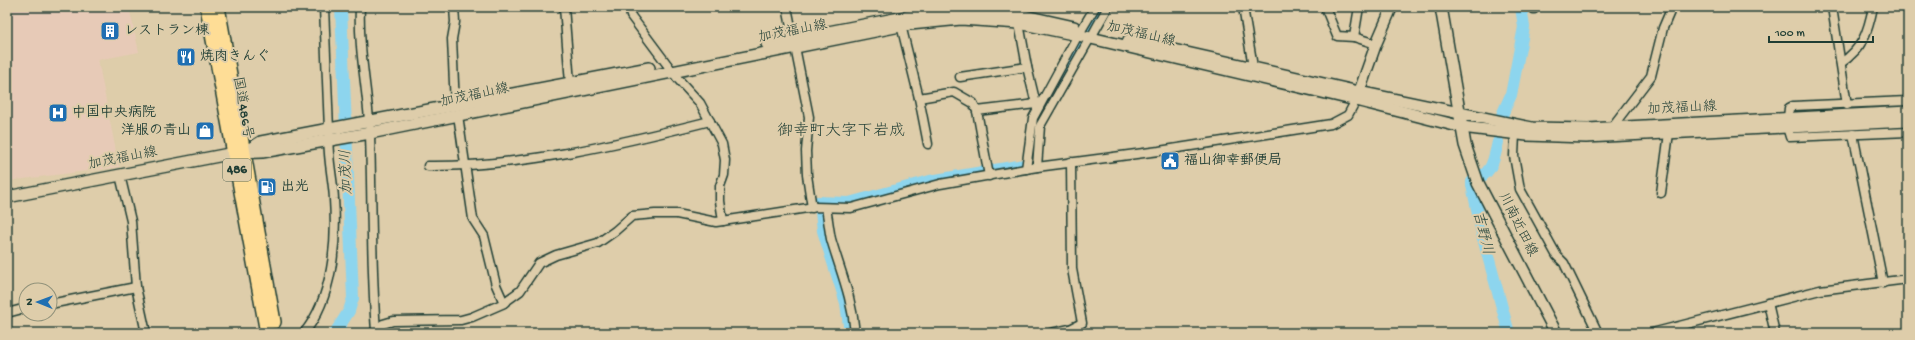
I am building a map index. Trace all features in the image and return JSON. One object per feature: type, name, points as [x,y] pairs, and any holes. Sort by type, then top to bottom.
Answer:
[{"type":"highway","name":"国道486号","points":[[207,7],[276,333]]},
{"type":"highway","name":"国道486号","points":[[218,7],[267,333]]},
{"type":"main road","points":[[1442,7],[1462,127]]},
{"type":"main road","name":"加茂福山線","points":[[7,197],[239,153],[261,142],[330,135],[965,10],[1010,10],[1086,34],[1358,96],[1532,128],[1788,122],[1908,122]]},
{"type":"main road","name":"加茂福山線","points":[[900,22],[961,19],[1019,23],[1086,34],[1253,68],[1358,96],[1462,127],[1515,134],[1586,137],[1670,133],[1908,112]]},
{"type":"main road","name":"加茂福山線","points":[[456,110],[570,83],[670,68]]},
{"type":"main road","name":"川南近田線","points":[[1462,127],[1465,145],[1476,179],[1556,333]]},
{"type":"street","points":[[304,333],[309,328],[326,292],[335,246],[324,7]]},
{"type":"street","points":[[360,7],[371,227],[374,255],[375,332]]},
{"type":"street","points":[[454,7],[456,22],[452,39],[456,110],[464,167],[473,219],[484,236],[496,285],[504,303]]},
{"type":"street","points":[[564,7],[570,83]]},
{"type":"street","points":[[629,7],[631,16],[670,68],[700,103],[722,144],[725,160],[720,194],[723,221]]},
{"type":"street","points":[[787,7],[809,117],[806,151],[806,175],[831,238],[844,277],[853,309],[855,333]]},
{"type":"street","points":[[1041,109],[1086,34],[1095,7]]},
{"type":"street","points":[[1026,167],[1033,118],[1041,109],[1086,34],[1108,7]]},
{"type":"street","points":[[1243,7],[1253,68]]},
{"type":"street","points":[[1325,7],[1337,36],[1354,38],[1376,44]]},
{"type":"street","points":[[1354,38],[1359,7]]},
{"type":"street","points":[[375,332],[383,324],[393,321],[461,320],[472,317],[504,303],[520,291],[539,263],[556,255],[598,243],[615,232],[632,216],[677,214],[716,222],[819,208],[851,208],[940,184],[988,173],[1159,151],[1331,124],[1348,115],[1358,96],[1376,44],[1392,7]]},
{"type":"street","points":[[1612,127],[1651,76],[1663,28],[1672,7]]},
{"type":"street","points":[[1832,7],[1847,105]]},
{"type":"street","points":[[1841,63],[1851,56],[1868,32],[1873,7]]},
{"type":"street","points":[[1010,10],[1019,23],[1027,67],[1041,109],[1037,167]]},
{"type":"street","points":[[900,22],[919,98],[928,144]]},
{"type":"street","points":[[960,77],[1027,67]]},
{"type":"street","points":[[919,98],[954,92],[973,103],[977,111],[988,173]]},
{"type":"street","points":[[1908,101],[1847,105],[1793,106],[1789,108],[1788,122],[1790,137],[1908,132]]},
{"type":"street","points":[[977,111],[1041,109]]},
{"type":"street","points":[[428,166],[464,167],[528,159],[632,140],[710,121]]},
{"type":"street","points":[[1661,193],[1670,133]]},
{"type":"street","points":[[1515,134],[1516,170],[1523,195],[1557,256],[1564,263],[1598,333]]},
{"type":"street","points":[[1853,134],[1883,283]]},
{"type":"street","points":[[1050,333],[1071,331],[1082,324],[1072,269],[1071,162]]},
{"type":"street","points":[[120,175],[131,221],[136,287],[146,333]]},
{"type":"street","points":[[1652,333],[1820,290],[1908,279]]},
{"type":"street","points":[[58,302],[136,287]]},
{"type":"street","points":[[1768,303],[1775,333]]},
{"type":"street","points":[[7,313],[18,310]]},
{"type":"shaded area","name":"中国中央病院","points":[[7,7],[129,7],[139,52],[98,60],[119,167],[7,181]]},
{"type":"waterway","name":"加茂川","points":[[335,333],[349,311],[353,298],[341,7]]},
{"type":"waterway","points":[[813,202],[849,203],[930,181],[1030,164],[1033,160],[1036,120],[1101,7]]},
{"type":"waterway","name":"吉野川","points":[[1502,115],[1511,95],[1524,27],[1521,7]]},
{"type":"waterway","name":"吉野川","points":[[1498,142],[1491,166],[1484,174],[1472,182],[1472,185],[1483,238],[1509,333]]},
{"type":"waterway","points":[[820,202],[823,231],[846,303],[850,333]]},
{"type":"place","name":"レストラン棟","points":[[110,31]]},
{"type":"place","name":"焼肉きんぐ","points":[[186,57]]},
{"type":"place","name":"中国中央病院","points":[[58,113]]},
{"type":"place","name":"洋服の青山","points":[[205,131]]},
{"type":"place","name":"福山御幸郵便局","points":[[1170,161]]},
{"type":"place","name":"出光","points":[[267,187]]},
{"type":"district","name":"御幸町大字下岩成","points":[[841,132]]}]
